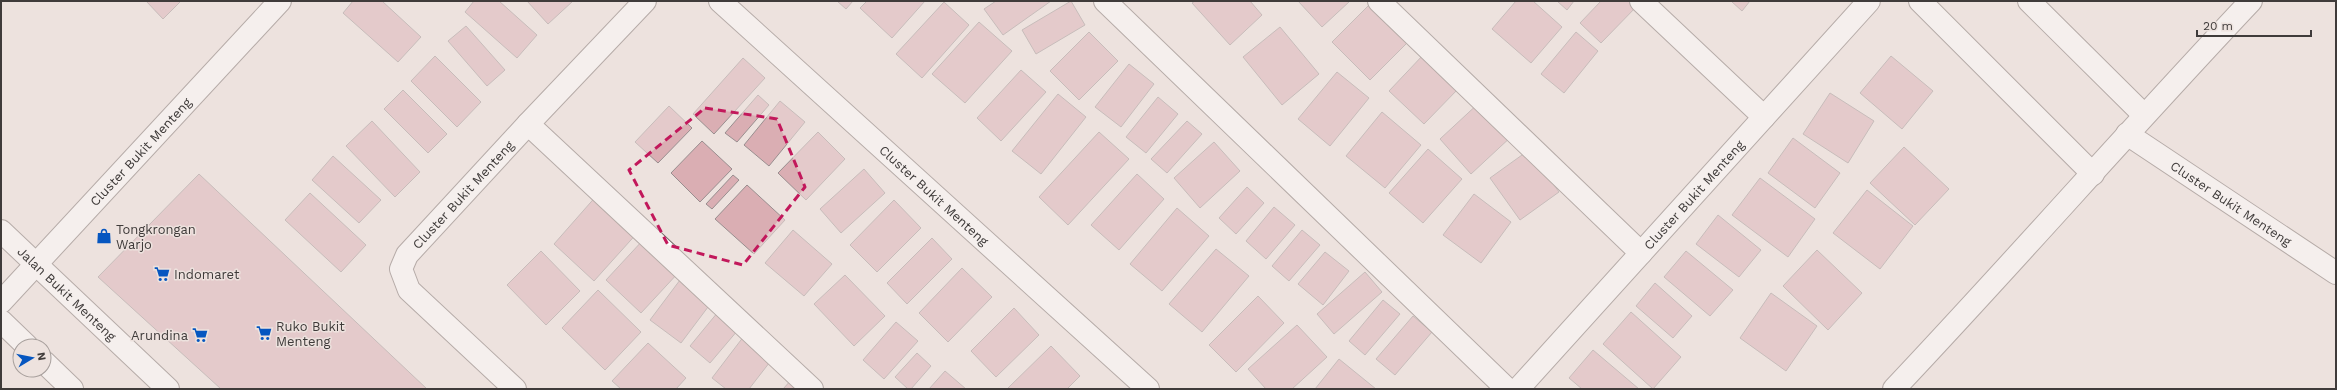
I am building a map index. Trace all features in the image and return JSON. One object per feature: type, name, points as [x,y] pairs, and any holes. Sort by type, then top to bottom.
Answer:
[{"type":"street","name":"Cluster Bukit Menteng","points":[[1,302],[35,263],[280,1]]},
{"type":"street","name":"Cluster Bukit Menteng","points":[[515,389],[409,290],[401,269],[407,255],[528,124],[645,1]]},
{"type":"street","name":"Cluster Bukit Menteng","points":[[720,1],[1148,389]]},
{"type":"street","points":[[1105,1],[1507,389]]},
{"type":"street","points":[[1379,1],[1641,253]]},
{"type":"street","points":[[1641,1],[1764,117]]},
{"type":"street","name":"Cluster Bukit Menteng","points":[[1518,389],[1869,1]]},
{"type":"street","points":[[1920,1],[2093,174]]},
{"type":"street","points":[[2029,1],[2144,115]]},
{"type":"street","points":[[1894,389],[2093,174],[2144,115],[2251,1]]},
{"type":"street","points":[[528,124],[812,389]]},
{"type":"street","name":"Cluster Bukit Menteng","points":[[2127,134],[2336,273]]},
{"type":"street","name":"Jalan Bukit Menteng","points":[[1,231],[168,389]]},
{"type":"street","points":[[1,321],[19,338]]},
{"type":"street","points":[[52,370],[72,389]]},
{"type":"highlighted area","points":[[705,108],[777,119],[805,187],[743,265],[668,245],[629,170]]},
{"type":"building","points":[[146,1],[181,1],[163,19]]},
{"type":"building","points":[[353,1],[382,1],[421,37],[398,62],[343,13]]},
{"type":"building","points":[[474,1],[499,1],[537,35],[517,58],[465,12]]},
{"type":"building","points":[[527,1],[573,1],[548,24]]},
{"type":"building","points":[[837,1],[853,1],[846,9]]},
{"type":"building","points":[[867,1],[925,1],[892,38],[860,8]]},
{"type":"building","points":[[996,1],[1051,1],[1003,35],[984,9]]},
{"type":"building","points":[[1071,1],[1085,25],[1036,54],[1022,30]]},
{"type":"building","points":[[1195,1],[1250,1],[1262,15],[1230,45],[1192,3]]},
{"type":"building","points":[[1298,1],[1350,1],[1322,27]]},
{"type":"building","points":[[1516,1],[1533,1],[1562,27],[1531,63],[1492,29]]},
{"type":"building","points":[[1557,1],[1574,1],[1567,10]]},
{"type":"building","points":[[1601,1],[1634,1],[1638,5],[1601,43],[1580,23]]},
{"type":"building","points":[[1731,1],[1750,1],[1742,11]]},
{"type":"building","points":[[944,2],[969,25],[922,78],[896,54]]},
{"type":"building","points":[[1372,2],[1409,41],[1370,80],[1332,42]]},
{"type":"building","points":[[979,22],[1012,51],[965,103],[932,74]]},
{"type":"building","points":[[466,26],[505,70],[487,86],[448,41]]},
{"type":"building","points":[[1280,27],[1319,74],[1282,105],[1243,57]]},
{"type":"building","points":[[1089,32],[1118,61],[1079,100],[1050,71]]},
{"type":"building","points":[[1576,32],[1598,51],[1564,93],[1541,74]]},
{"type":"building","points":[[1424,54],[1459,88],[1424,124],[1389,91]]},
{"type":"building","points":[[435,56],[481,102],[457,127],[411,81]]},
{"type":"building","points":[[1891,56],[1933,91],[1902,129],[1860,93]]},
{"type":"building","points":[[743,58],[765,78],[714,134],[693,114]]},
{"type":"building","points":[[1129,64],[1154,84],[1121,127],[1095,107]]},
{"type":"building","points":[[1021,70],[1046,92],[1001,141],[977,118]]},
{"type":"building","points":[[1337,72],[1369,98],[1330,146],[1298,119]]},
{"type":"building","points":[[403,90],[447,134],[428,153],[384,109]]},
{"type":"building","points":[[1830,93],[1874,121],[1848,163],[1803,134]]},
{"type":"building","points":[[1058,94],[1086,117],[1041,174],[1012,151]]},
{"type":"building","points":[[758,95],[769,105],[737,142],[725,133]]},
{"type":"building","points":[[1158,97],[1178,114],[1146,153],[1126,137]]},
{"type":"building","points":[[780,101],[805,122],[769,166],[744,145]]},
{"type":"building","points":[[1481,101],[1513,135],[1471,174],[1440,139]]},
{"type":"building","points":[[669,106],[692,128],[658,163],[635,142]]},
{"type":"building","points":[[1382,112],[1421,145],[1385,188],[1346,156]]},
{"type":"building","points":[[372,121],[420,172],[395,197],[346,146]]},
{"type":"building","points":[[1187,121],[1202,134],[1167,173],[1151,159]]},
{"type":"building","points":[[818,132],[845,159],[806,200],[778,173]]},
{"type":"building","points":[[1099,132],[1129,159],[1068,225],[1039,197]]},
{"type":"building","points":[[1793,138],[1840,173],[1815,208],[1768,173]]},
{"type":"building","points":[[702,141],[732,169],[700,202],[671,173]]},
{"type":"building","points":[[1214,142],[1240,171],[1200,208],[1174,178]]},
{"type":"building","points":[[1904,147],[1949,189],[1915,225],[1870,183]]},
{"type":"building","points":[[1428,149],[1462,179],[1423,223],[1389,193]]},
{"type":"building","points":[[1529,150],[1559,192],[1520,220],[1490,178]]},
{"type":"building","points":[[333,156],[381,200],[359,223],[312,180]]},
{"type":"building","points":[[864,169],[885,193],[841,233],[820,209]]},
{"type":"building","name":"Ruko Bukit Menteng","points":[[199,174],[427,389],[221,389],[98,277]]},
{"type":"building","points":[[1137,174],[1164,199],[1119,250],[1091,225]]},
{"type":"building","points":[[733,175],[739,180],[712,209],[706,204]]},
{"type":"building","points":[[1760,178],[1815,219],[1788,257],[1732,215]]},
{"type":"building","points":[[747,185],[785,220],[754,254],[715,219]]},
{"type":"building","points":[[1247,187],[1264,203],[1236,234],[1219,218]]},
{"type":"building","points":[[1867,190],[1913,226],[1880,269],[1833,233]]},
{"type":"building","points":[[310,193],[366,245],[341,272],[285,220]]},
{"type":"building","points":[[598,194],[639,231],[594,281],[554,244]]},
{"type":"building","points":[[1474,194],[1511,222],[1481,263],[1443,235]]},
{"type":"building","points":[[894,200],[921,228],[877,272],[850,245]]},
{"type":"building","points":[[1274,207],[1295,225],[1266,259],[1246,241]]},
{"type":"building","points":[[1177,208],[1209,236],[1162,291],[1130,264]]},
{"type":"building","points":[[1718,215],[1761,250],[1739,277],[1696,244]]},
{"type":"building","points":[[793,230],[832,264],[804,296],[765,263]]},
{"type":"building","points":[[1302,230],[1320,245],[1289,281],[1272,266]]},
{"type":"building","points":[[932,238],[952,259],[907,304],[887,283]]},
{"type":"building","points":[[644,239],[679,272],[641,313],[606,280]]},
{"type":"building","points":[[1216,249],[1249,276],[1202,332],[1169,304]]},
{"type":"building","points":[[1817,250],[1862,293],[1828,330],[1783,286]]},
{"type":"building","points":[[541,251],[580,291],[546,325],[507,285]]},
{"type":"building","points":[[1686,251],[1733,290],[1710,316],[1664,277]]},
{"type":"building","points":[[1325,252],[1349,271],[1323,305],[1298,284]]},
{"type":"building","points":[[962,268],[992,297],[948,342],[919,313]]},
{"type":"building","points":[[1365,272],[1382,292],[1334,334],[1317,314]]},
{"type":"building","points":[[845,275],[885,316],[854,346],[814,304]]},
{"type":"building","points":[[683,276],[714,299],[681,343],[650,320]]},
{"type":"building","points":[[1655,283],[1692,316],[1673,338],[1636,306]]},
{"type":"building","points":[[598,290],[641,332],[605,370],[562,328]]},
{"type":"building","points":[[1771,293],[1817,326],[1786,371],[1740,338]]},
{"type":"building","points":[[1258,296],[1284,323],[1236,372],[1209,345]]},
{"type":"building","points":[[1383,300],[1400,314],[1365,355],[1349,341]]},
{"type":"building","points":[[1014,308],[1039,335],[996,377],[971,351]]},
{"type":"building","points":[[718,312],[738,330],[710,363],[690,346]]},
{"type":"building","points":[[1631,312],[1681,357],[1653,389],[1603,344]]},
{"type":"building","points":[[1413,316],[1432,332],[1395,375],[1376,359]]},
{"type":"building","points":[[896,322],[918,341],[884,379],[863,360]]},
{"type":"building","points":[[1297,325],[1327,357],[1292,389],[1266,389],[1248,369]]},
{"type":"building","points":[[744,336],[773,358],[749,389],[726,389],[712,378]]},
{"type":"building","points":[[648,343],[686,378],[676,389],[621,389],[612,381]]},
{"type":"building","points":[[1051,346],[1080,376],[1067,389],[1007,389]]},
{"type":"building","points":[[1593,350],[1639,389],[1582,389],[1569,378]]},
{"type":"building","points":[[917,353],[931,366],[911,389],[908,389],[895,377]]},
{"type":"building","points":[[1339,359],[1376,389],[1315,389]]},
{"type":"building","points":[[945,371],[966,389],[929,389]]},
{"type":"building","points":[[792,379],[803,389],[783,389]]},
{"type":"place","name":"Tongkrongan Warjo","points":[[104,236]]},
{"type":"place","name":"Indomaret","points":[[162,274]]},
{"type":"place","name":"Ruko Bukit Menteng","points":[[264,333]]},
{"type":"place","name":"Arundina","points":[[200,335]]}]
